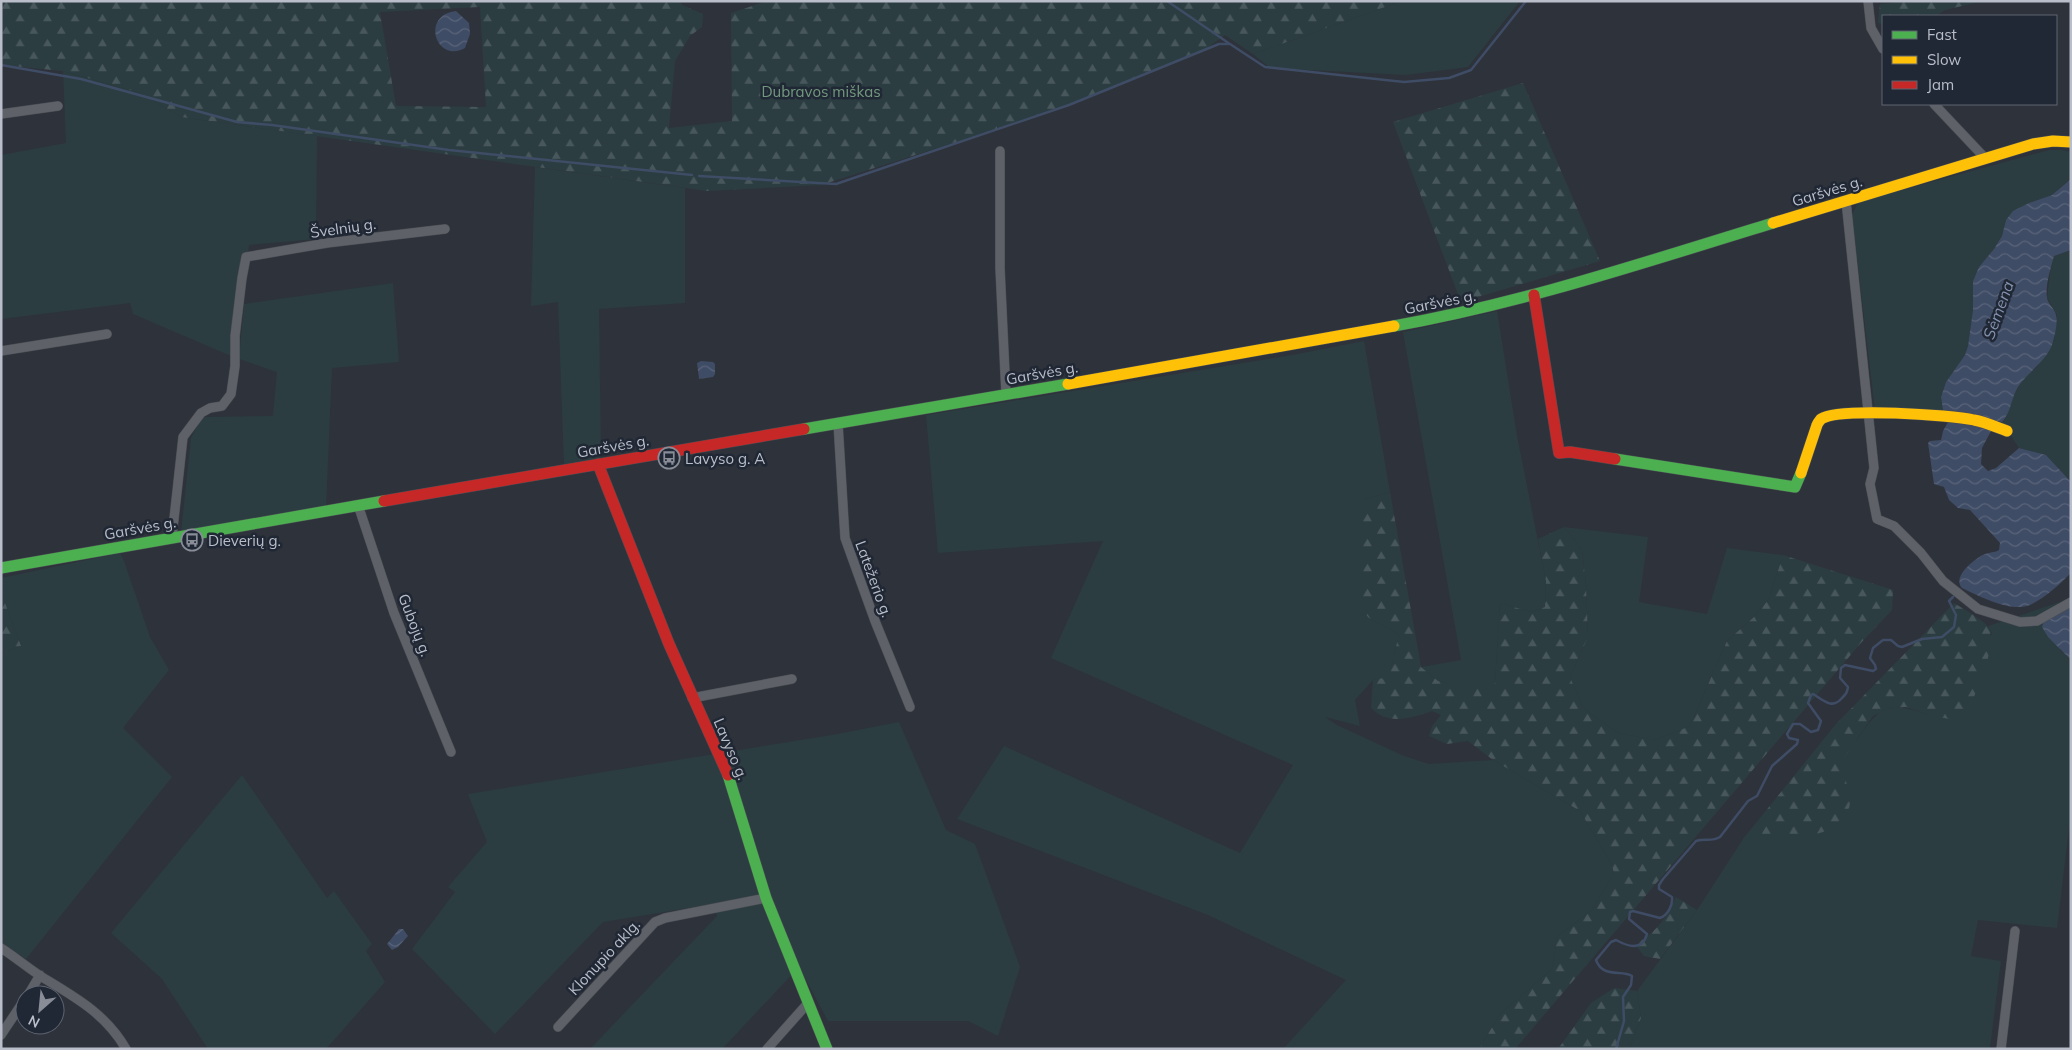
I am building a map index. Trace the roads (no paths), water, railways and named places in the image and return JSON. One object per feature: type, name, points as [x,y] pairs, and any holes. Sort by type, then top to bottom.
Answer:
[{"type":"main road","name":"Garšvės g.","points":[[1,568],[172,537],[1006,395],[1456,315],[1534,295],[2033,144],[2053,141],[2071,142]]},
{"type":"main road","points":[[1534,295],[1559,453],[1570,452],[1795,487],[1821,419],[1827,416],[1869,413],[1973,420],[2007,431]]},
{"type":"main road","name":"Lavyso g.","points":[[598,464],[692,698],[730,778],[766,898],[827,1049]]},
{"type":"street","points":[[1868,1],[1871,28],[1882,47]]},
{"type":"street","points":[[1935,105],[1985,158]]},
{"type":"street","points":[[1,114],[58,106]]},
{"type":"street","points":[[1000,151],[1000,268],[1006,395]]},
{"type":"street","points":[[1846,201],[1874,468],[1870,484],[1877,519],[1888,523],[1900,532],[1921,553],[1943,581],[1978,609],[2020,622],[2037,621],[2071,602]]},
{"type":"street","name":"Švelnių g.","points":[[172,537],[183,437],[201,413],[210,408],[222,406],[231,394],[235,366],[235,336],[246,257],[327,243],[445,229]]},
{"type":"street","points":[[1,351],[107,334]]},
{"type":"street","name":"Latežerio g.","points":[[838,424],[845,538],[875,621],[910,707]]},
{"type":"street","name":"Gubojų g.","points":[[358,505],[394,613],[451,752]]},
{"type":"street","points":[[692,698],[792,679]]},
{"type":"street","name":"Klonupio aklg.","points":[[558,1027],[655,922],[665,918],[766,898]]},
{"type":"street","points":[[2001,1049],[2015,931]]},
{"type":"street","points":[[1,948],[40,976],[86,1003],[110,1026],[126,1049]]},
{"type":"street","points":[[34,985],[40,976]]},
{"type":"street","points":[[767,1049],[808,1003]]},
{"type":"street","points":[[1,1035],[15,1014]]},
{"type":"water","points":[[456,11],[469,23],[470,34],[465,48],[455,51],[446,50],[436,37],[435,29],[438,21],[445,14]]},
{"type":"water","points":[[2071,179],[2071,250],[2054,256],[2049,277],[2047,288],[2048,300],[2057,318],[2053,342],[2047,355],[2018,387],[2002,422],[1943,410],[1941,397],[1946,382],[1965,355],[1968,346],[1973,310],[1973,281],[1979,267],[2002,236],[2006,220],[2013,211],[2052,195]]},
{"type":"water","points":[[701,361],[713,362],[715,364],[715,374],[713,377],[699,379],[697,363]]},
{"type":"water","points":[[1948,422],[1989,427],[1991,431],[1982,448],[1981,464],[1988,471],[1996,468],[2019,448],[2046,455],[2071,482],[2071,573],[2057,587],[2030,605],[2014,607],[1995,602],[1962,588],[1960,584],[1960,579],[1965,569],[1979,557],[1999,550],[2000,543],[1970,510],[1958,508],[1949,500],[1944,487],[1934,484],[1928,443],[1941,440]]},
{"type":"water","points":[[2071,607],[2071,660],[2048,637],[2042,627],[2044,621]]},
{"type":"water","points":[[399,929],[403,929],[408,936],[398,947],[392,950],[387,944]]},
{"type":"waterway","points":[[1167,1],[1230,44]]},
{"type":"waterway","points":[[699,176],[836,184],[1069,105],[1219,44],[1230,44],[1265,67],[1404,82],[1449,78],[1471,70],[1526,1]]},
{"type":"waterway","points":[[1,65],[81,79],[237,122],[272,125],[449,150],[692,175]]},
{"type":"waterway","name":"Sėmena","points":[[1616,1049],[1624,1021],[1623,997],[1631,985],[1632,976],[1603,970],[1596,960],[1611,942],[1616,940],[1634,946],[1645,940],[1647,934],[1629,919],[1630,912],[1633,911],[1660,918],[1668,912],[1672,903],[1672,897],[1659,889],[1663,879],[1696,841],[1720,837],[1748,801],[1757,796],[1772,766],[1797,744],[1798,740],[1789,738],[1787,734],[1793,724],[1800,724],[1811,732],[1818,730],[1821,721],[1808,703],[1811,695],[1813,694],[1831,704],[1838,702],[1846,693],[1848,687],[1840,678],[1841,668],[1845,665],[1873,671],[1876,669],[1870,658],[1873,648],[1883,640],[1891,640],[1902,647],[1922,639],[1942,637],[1954,627],[1956,615],[1949,601],[1953,597]]},
{"type":"place","name":"Lavyso g. A","points":[[669,458]]},
{"type":"place","name":"Dieverių g.","points":[[192,540]]},
{"type":"park label","name":"Dubravos miškas","points":[[821,91]]}]
